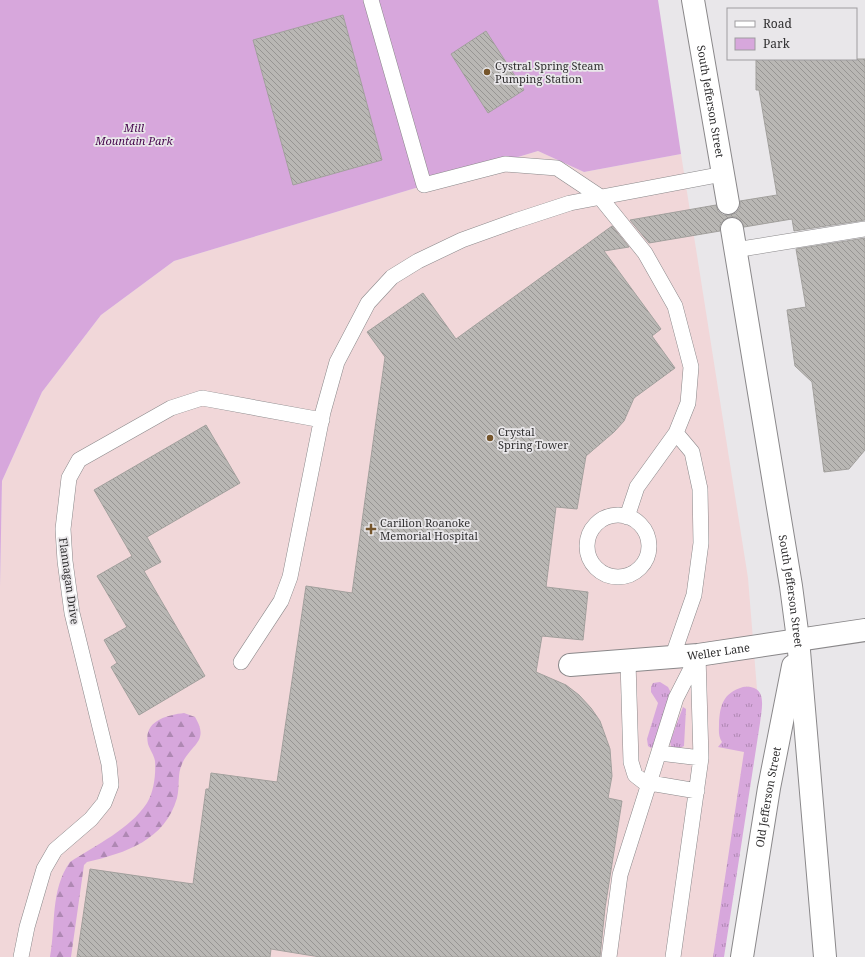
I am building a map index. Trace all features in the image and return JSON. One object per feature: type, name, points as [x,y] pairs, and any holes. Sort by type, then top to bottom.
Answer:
[{"type":"main road","name":"South Jefferson Street","points":[[693,0],[728,203]]},
{"type":"main road","name":"South Jefferson Street","points":[[734,240],[791,586],[798,639],[820,904],[826,957]]},
{"type":"main road","name":"Weller Lane","points":[[570,666],[698,655],[865,630]]},
{"type":"main road","name":"Old Jefferson Street","points":[[742,957],[769,788],[798,639]]},
{"type":"lane","points":[[371,0],[424,185],[505,164],[557,168],[599,196],[646,253],[675,306],[691,367],[688,403],[676,433],[637,487],[627,516]]},
{"type":"lane","points":[[241,662],[281,601],[290,577],[322,420],[337,362],[368,303],[392,277],[418,261],[462,240],[515,221],[599,196],[723,174]]},
{"type":"lane","points":[[734,240],[865,229]]},
{"type":"lane","name":"Flannagan Drive","points":[[21,957],[27,927],[44,869],[55,850],[91,819],[104,803],[111,785],[110,764],[72,613],[65,561],[62,529],[69,478],[79,460],[170,408],[202,398],[322,420]]},
{"type":"lane","points":[[672,658],[694,595],[701,543],[700,489],[692,452],[676,433]]},
{"type":"lane","points":[[617,515],[627,516],[636,520],[643,528],[648,537],[648,553],[641,567],[633,573],[623,577],[613,577],[595,567],[588,554],[588,539],[598,522],[607,517],[617,515]]},
{"type":"lane","points":[[609,957],[620,875],[676,698],[698,655]]},
{"type":"lane","points":[[672,957],[701,758],[698,655]]},
{"type":"lane","points":[[628,662],[632,769],[639,779],[649,783],[697,791]]},
{"type":"lane","points":[[659,753],[701,758]]},
{"type":"shaded area","name":"Carilion Roanoke Memorial Hospital","points":[[538,151],[584,172],[681,154],[748,578],[758,702],[714,957],[0,957],[0,587],[2,481],[42,392],[101,315],[174,261]]},
{"type":"green space","name":"Mill Mountain Park","points":[[0,0],[658,0],[681,154],[584,172],[538,151],[174,261],[101,315],[42,392],[2,481],[0,587]]},
{"type":"green space","points":[[660,682],[668,687],[671,693],[653,747],[651,748],[648,746],[647,739],[658,703],[651,692],[651,687],[653,683]]},
{"type":"green space","points":[[743,687],[751,687],[760,693],[762,698],[762,710],[724,957],[713,957],[744,752],[718,747],[722,742],[719,733],[719,717],[720,711],[727,696]]},
{"type":"green space","points":[[683,707],[686,709],[684,746],[680,748],[671,747],[670,742]]},
{"type":"green space","points":[[184,713],[195,717],[201,732],[198,742],[186,757],[180,768],[178,794],[171,812],[154,834],[142,842],[129,849],[87,862],[84,865],[71,957],[50,957],[56,896],[59,884],[70,862],[122,829],[147,803],[153,788],[155,772],[155,761],[148,744],[147,736],[149,730],[158,721],[170,715]]},
{"type":"building","points":[[343,15],[382,160],[293,185],[253,40]]},
{"type":"building","name":"Cystral Spring Steam Pumping Station","points":[[486,31],[524,90],[488,113],[451,54]]},
{"type":"building","points":[[865,59],[865,220],[794,231],[792,219],[744,227],[741,221],[736,217],[730,217],[724,220],[720,225],[720,231],[649,243],[630,220],[716,205],[718,211],[723,215],[730,215],[736,213],[740,208],[740,201],[777,195],[759,90],[756,90],[756,60]]},
{"type":"building","points":[[612,226],[629,247],[604,251],[661,329],[652,336],[675,368],[634,398],[624,421],[614,432],[586,456],[577,509],[556,507],[546,587],[588,592],[583,640],[542,636],[536,672],[566,685],[579,695],[600,721],[610,749],[612,776],[608,798],[622,801],[605,908],[600,957],[320,957],[271,949],[270,957],[77,957],[90,869],[193,884],[206,789],[209,789],[211,773],[277,782],[306,586],[352,593],[385,357],[367,332],[423,293],[456,339]]},
{"type":"building","points":[[865,238],[865,450],[849,469],[824,472],[812,382],[795,366],[787,310],[806,307],[796,249]]},
{"type":"building","points":[[206,425],[240,483],[147,537],[161,562],[144,571],[205,676],[139,715],[111,667],[117,663],[104,640],[127,627],[97,576],[132,556],[94,490]]},
{"type":"place","name":"Cystral Spring Steam Pumping Station","points":[[487,72]]},
{"type":"place","name":"Crystal Spring Tower","points":[[490,438]]},
{"type":"place","name":"Carilion Roanoke Memorial Hospital","points":[[371,529]]}]
